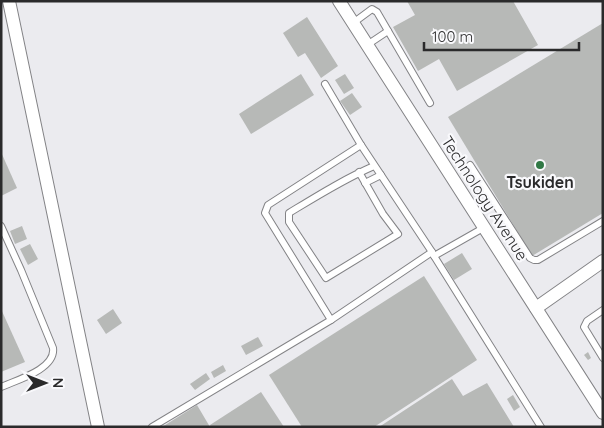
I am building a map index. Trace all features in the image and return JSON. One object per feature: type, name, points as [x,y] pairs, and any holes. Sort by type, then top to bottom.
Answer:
[{"type":"street","points":[[9,1],[98,427]]},
{"type":"street","name":"Technology Avenue","points":[[339,1],[603,414]]},
{"type":"street","points":[[536,308],[603,261]]},
{"type":"lane","points":[[353,23],[374,9],[430,103]]},
{"type":"lane","points":[[367,45],[388,31]]},
{"type":"lane","points":[[325,84],[374,166],[433,254],[541,427]]},
{"type":"lane","points":[[331,320],[265,213],[268,205],[361,145]]},
{"type":"lane","points":[[470,165],[530,258],[534,260],[538,260],[603,221]]},
{"type":"lane","points":[[359,172],[383,214],[398,234],[326,278],[289,222],[289,213],[340,181],[359,172],[374,166]]},
{"type":"lane","points":[[365,183],[381,175]]},
{"type":"lane","points":[[1,226],[28,287],[54,354],[50,361],[40,370],[1,387]]},
{"type":"lane","points":[[152,427],[331,320],[433,254],[485,227]]},
{"type":"lane","points":[[603,310],[586,321],[584,327],[603,358]]},
{"type":"building","points":[[407,1],[513,1],[538,45],[457,91],[439,59],[418,71],[393,27],[415,15]]},
{"type":"building","points":[[307,17],[338,66],[321,78],[305,53],[298,57],[283,33]]},
{"type":"building","name":"Tsukiden","points":[[603,23],[603,213],[532,256],[448,117]]},
{"type":"building","points":[[301,74],[314,95],[251,134],[239,114]]},
{"type":"building","points":[[345,74],[354,88],[344,94],[335,80]]},
{"type":"building","points":[[352,93],[362,107],[350,115],[340,101]]},
{"type":"building","points":[[1,152],[17,188],[1,196]]},
{"type":"building","points":[[22,226],[27,239],[15,244],[10,231]]},
{"type":"building","points":[[30,244],[38,259],[28,265],[20,249]]},
{"type":"building","points":[[462,253],[472,269],[454,280],[444,264]]},
{"type":"building","points":[[424,276],[477,360],[374,427],[302,427],[269,375]]},
{"type":"building","points":[[1,309],[25,362],[1,372]]},
{"type":"building","points":[[113,309],[122,323],[106,334],[97,320]]},
{"type":"building","points":[[258,337],[263,346],[246,355],[241,346]]},
{"type":"building","points":[[588,352],[591,358],[588,360],[584,355]]},
{"type":"building","points":[[223,365],[226,371],[214,378],[211,372]]},
{"type":"building","points":[[206,373],[210,379],[195,390],[190,384]]},
{"type":"building","points":[[452,379],[463,396],[487,383],[514,427],[379,427]]},
{"type":"building","points":[[261,392],[284,427],[211,427],[210,425]]},
{"type":"building","points":[[513,395],[520,407],[514,411],[507,399]]},
{"type":"building","points":[[197,405],[210,427],[162,427]]},
{"type":"place","name":"Tsukiden","points":[[540,165]]}]
